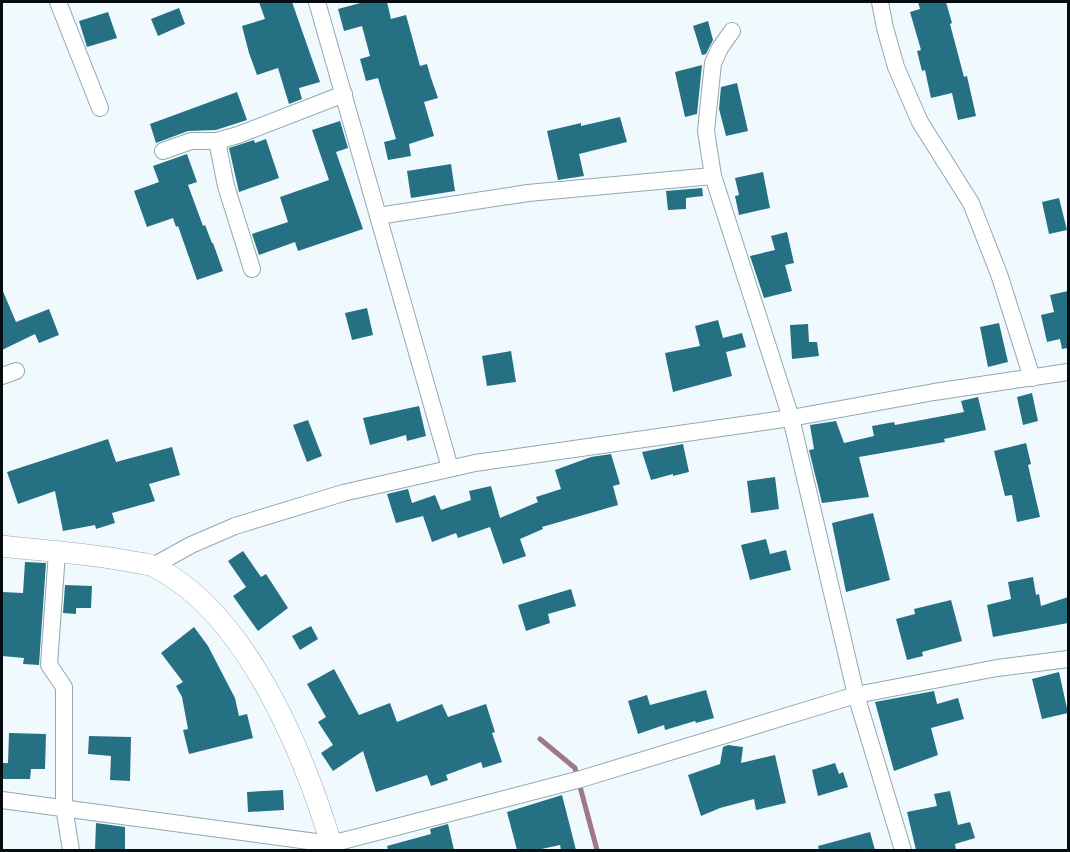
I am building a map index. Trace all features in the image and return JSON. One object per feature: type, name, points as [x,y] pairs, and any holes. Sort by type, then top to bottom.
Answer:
[{"type":"street","points":[[58,2],[100,108]]},
{"type":"street","points":[[317,2],[450,468]]},
{"type":"street","points":[[880,2],[896,67],[920,122],[971,202],[999,274],[1032,378]]},
{"type":"street","points":[[732,31],[713,63],[706,131],[713,176],[791,418],[856,695],[903,850]]},
{"type":"street","points":[[163,151],[191,141],[217,141],[238,135],[344,94]]},
{"type":"street","points":[[217,141],[226,186],[252,269]]},
{"type":"street","points":[[378,216],[528,193],[713,176]]},
{"type":"street","points":[[153,566],[191,545],[235,526],[343,494],[450,468],[791,418],[934,392],[1068,372]]},
{"type":"street","points":[[2,546],[104,556],[153,566],[190,590],[229,630],[266,687],[293,740],[332,847]]},
{"type":"street","points":[[57,552],[50,664],[64,687],[64,807],[71,850]]},
{"type":"street","points":[[2,800],[64,807],[332,847],[577,780],[856,695],[997,668],[1068,659]]},
{"type":"building","points":[[259,2],[292,2],[320,82],[299,88],[302,99],[289,104],[278,68],[257,75],[249,53],[242,26],[265,19]]},
{"type":"building","points":[[364,2],[387,2],[391,19],[406,15],[420,66],[427,64],[438,98],[424,102],[434,136],[409,144],[411,156],[388,160],[384,142],[396,139],[378,78],[366,81],[360,59],[370,56],[362,26],[344,31],[338,9]]},
{"type":"building","points":[[918,2],[946,2],[976,116],[958,120],[952,93],[931,98],[925,70],[922,71],[917,51],[921,50],[910,12],[920,9]]},
{"type":"building","points":[[179,8],[185,24],[158,36],[151,19]]},
{"type":"building","points":[[108,12],[117,38],[87,47],[79,21]]},
{"type":"building","points":[[708,21],[713,40],[706,54],[702,55],[693,26]]},
{"type":"building","points":[[702,65],[697,114],[685,117],[675,72]]},
{"type":"building","points":[[737,83],[748,131],[726,136],[719,109],[721,87]]},
{"type":"building","points":[[237,92],[247,120],[216,130],[188,131],[156,143],[150,124]]},
{"type":"building","points":[[620,117],[627,142],[579,154],[584,176],[558,180],[547,131]]},
{"type":"building","points":[[340,121],[348,148],[336,152],[363,229],[298,251],[295,242],[259,255],[252,234],[288,222],[280,197],[329,180],[312,130]]},
{"type":"building","points":[[266,139],[279,178],[239,192],[229,148],[254,140],[255,143]]},
{"type":"building","points":[[187,154],[197,182],[188,185],[223,271],[197,280],[173,218],[147,227],[134,191],[159,182],[153,166]]},
{"type":"building","points":[[451,164],[455,191],[411,198],[407,171]]},
{"type":"building","points":[[763,172],[770,208],[739,215],[735,196],[739,195],[735,178]]},
{"type":"building","points":[[702,188],[703,196],[686,198],[686,209],[668,210],[666,191]]},
{"type":"building","points":[[1059,198],[1067,230],[1049,234],[1042,202]]},
{"type":"building","points":[[787,232],[794,263],[785,265],[792,291],[764,298],[750,256],[775,250],[771,236]]},
{"type":"building","points":[[2,289],[16,322],[49,309],[59,335],[39,343],[35,334],[2,350]]},
{"type":"building","points":[[1068,291],[1068,348],[1062,349],[1060,339],[1047,342],[1041,315],[1054,312],[1050,295]]},
{"type":"building","points":[[367,308],[373,335],[352,340],[345,313]]},
{"type":"building","points":[[718,320],[723,338],[742,333],[746,347],[726,352],[732,376],[673,392],[665,353],[700,346],[695,326]]},
{"type":"building","points":[[999,323],[1008,362],[988,367],[980,327]]},
{"type":"building","points":[[808,324],[809,342],[817,342],[819,356],[792,359],[790,325]]},
{"type":"building","points":[[511,351],[516,382],[487,386],[482,356]]},
{"type":"building","points":[[1032,393],[1038,421],[1023,425],[1017,397]]},
{"type":"building","points":[[978,397],[986,430],[944,439],[945,442],[859,457],[869,497],[822,503],[809,450],[814,449],[810,425],[836,421],[844,443],[874,436],[872,426],[894,422],[895,425],[964,412],[961,401]]},
{"type":"building","points":[[419,406],[426,436],[407,441],[406,435],[370,445],[363,418]]},
{"type":"building","points":[[308,420],[322,456],[307,462],[293,425]]},
{"type":"building","points":[[108,439],[116,462],[172,447],[180,475],[149,484],[155,501],[112,513],[115,523],[96,529],[95,525],[63,531],[55,491],[18,504],[7,472]]},
{"type":"building","points":[[1026,443],[1031,464],[1028,465],[1040,517],[1017,522],[1012,495],[1005,496],[994,451]]},
{"type":"building","points":[[683,444],[689,472],[651,480],[642,452]]},
{"type":"building","points":[[611,454],[620,484],[613,486],[618,505],[542,527],[543,529],[520,539],[526,556],[503,564],[490,527],[458,538],[456,533],[432,542],[423,516],[396,523],[387,494],[408,489],[412,503],[435,495],[441,510],[471,500],[469,491],[491,486],[500,518],[538,502],[536,497],[561,489],[555,470],[591,457]]},
{"type":"building","points":[[775,477],[779,509],[751,513],[747,481]]},
{"type":"building","points":[[873,513],[890,580],[846,592],[832,523]]},
{"type":"building","points":[[766,539],[770,554],[786,550],[791,570],[750,580],[741,545]]},
{"type":"building","points":[[243,551],[261,577],[266,574],[288,608],[258,631],[233,596],[246,587],[228,561]]},
{"type":"building","points":[[25,562],[46,563],[39,665],[23,664],[24,658],[2,656],[2,592],[23,593]]},
{"type":"building","points":[[1033,577],[1036,595],[1039,594],[1041,606],[1068,597],[1068,623],[993,637],[987,605],[1011,599],[1008,582]]},
{"type":"building","points":[[65,585],[92,586],[91,608],[76,608],[76,614],[63,613]]},
{"type":"building","points":[[571,589],[576,606],[548,614],[550,623],[526,631],[518,605]]},
{"type":"building","points":[[951,600],[962,641],[922,652],[923,656],[907,660],[896,619],[915,614],[914,609]]},
{"type":"building","points":[[311,626],[318,639],[300,650],[292,636]]},
{"type":"building","points":[[194,627],[208,646],[235,698],[239,716],[247,714],[253,738],[189,754],[183,730],[188,729],[182,697],[176,686],[183,682],[161,653]]},
{"type":"building","points":[[334,669],[359,715],[390,703],[397,722],[442,704],[448,717],[486,704],[495,732],[492,733],[502,762],[483,768],[481,762],[446,775],[448,780],[431,786],[427,775],[376,792],[363,751],[333,771],[321,753],[333,745],[318,722],[326,717],[307,684]]},
{"type":"building","points":[[1059,672],[1068,713],[1042,719],[1032,679]]},
{"type":"building","points":[[706,690],[714,718],[665,730],[664,725],[638,734],[628,701],[647,695],[650,705]]},
{"type":"building","points":[[934,691],[937,704],[958,698],[964,719],[931,728],[938,755],[894,771],[875,702]]},
{"type":"building","points":[[9,733],[46,734],[45,769],[31,769],[30,779],[2,779],[2,763],[8,763]]},
{"type":"building","points":[[89,736],[131,737],[130,781],[110,780],[111,756],[88,754]]},
{"type":"building","points":[[728,745],[743,747],[741,763],[775,755],[786,803],[756,810],[754,799],[720,808],[701,816],[688,775],[720,764],[723,747]]},
{"type":"building","points":[[835,763],[839,774],[843,772],[848,787],[818,796],[812,770]]},
{"type":"building","points":[[283,790],[284,810],[248,812],[247,792]]},
{"type":"building","points":[[950,791],[958,825],[970,822],[975,838],[955,844],[956,850],[916,850],[907,812],[937,806],[934,794]]},
{"type":"building","points":[[562,795],[576,850],[561,850],[560,845],[537,850],[517,850],[507,812]]},
{"type":"building","points":[[96,823],[125,827],[125,850],[95,850]]},
{"type":"building","points":[[448,824],[454,850],[388,850],[387,846],[431,834],[430,829]]},
{"type":"building","points":[[870,832],[875,850],[819,850],[818,846]]},
{"type":"waterway","points":[[540,739],[575,768],[597,850]]}]
